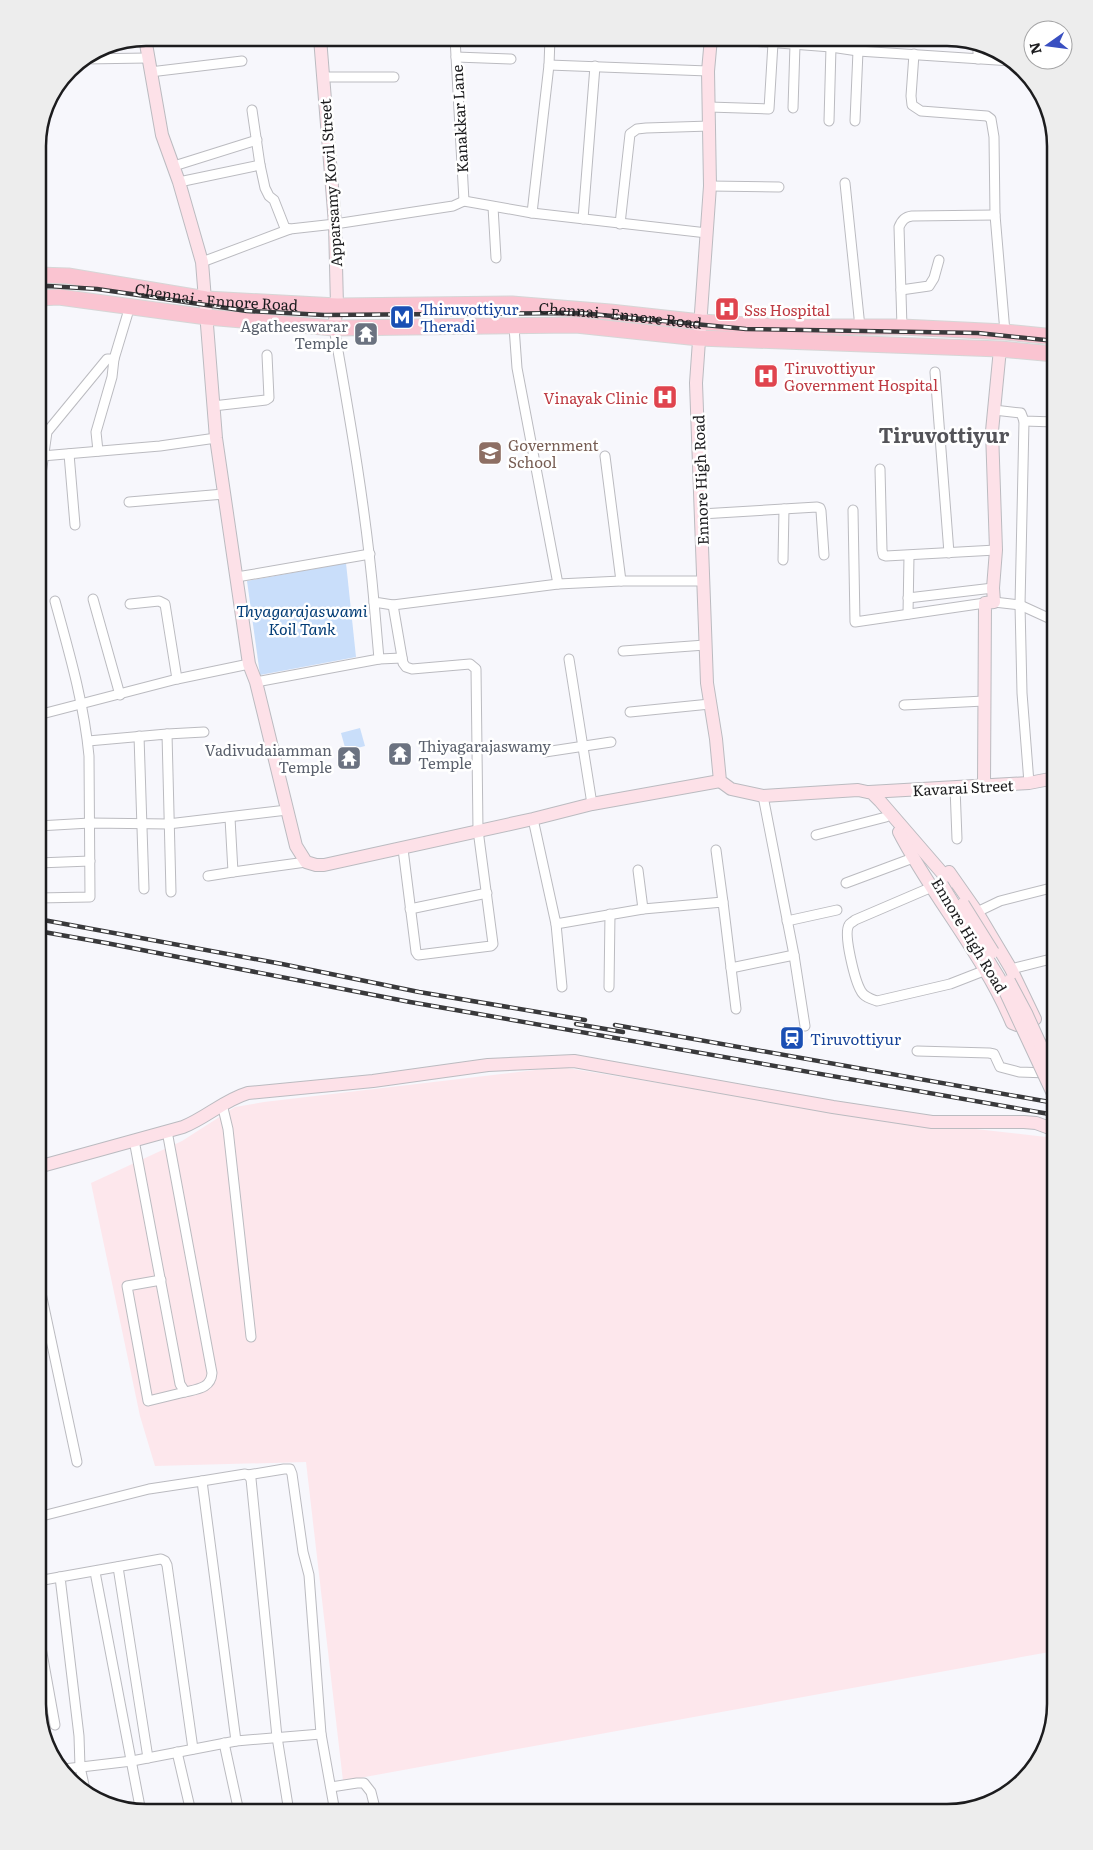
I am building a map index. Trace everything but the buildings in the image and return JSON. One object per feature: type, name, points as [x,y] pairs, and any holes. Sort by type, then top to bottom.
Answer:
[{"type":"main road","name":"Chennai - Ennore Road","points":[[46,275],[68,276],[206,299],[337,306],[512,304],[701,322],[1005,332],[1047,336]]},
{"type":"main road","name":"Chennai - Ennore Road","points":[[46,298],[59,297],[207,317],[334,328],[576,325],[699,338],[1000,349],[1047,353]]},
{"type":"street","points":[[146,46],[162,135],[174,166],[202,262],[216,438],[249,664],[256,682],[296,846],[306,862]]},
{"type":"street","name":"Apparsamy Kovil Street","points":[[321,46],[335,224],[337,306],[334,328]]},
{"type":"street","name":"Kanakkar Lane","points":[[455,46],[464,201]]},
{"type":"street","points":[[532,213],[550,46]]},
{"type":"street","name":"Ennore High Road","points":[[710,46],[708,71],[710,186],[696,383],[707,683],[720,781]]},
{"type":"street","points":[[709,107],[768,109],[773,46]]},
{"type":"street","points":[[793,108],[795,46]]},
{"type":"street","points":[[813,46],[858,51],[997,60]]},
{"type":"street","points":[[829,121],[831,47]]},
{"type":"street","points":[[855,121],[858,51]]},
{"type":"street","points":[[978,52],[978,59]]},
{"type":"street","points":[[914,54],[912,105],[921,111],[987,116],[991,119],[994,137],[995,215],[1005,332]]},
{"type":"street","points":[[456,57],[511,59]]},
{"type":"street","points":[[98,59],[147,58]]},
{"type":"street","points":[[150,72],[242,61]]},
{"type":"street","points":[[549,65],[708,71]]},
{"type":"street","points":[[582,219],[595,66]]},
{"type":"street","points":[[323,77],[394,77]]},
{"type":"street","points":[[252,110],[265,188],[269,196],[274,200],[283,226],[290,229]]},
{"type":"street","points":[[620,224],[630,134],[637,129],[646,128],[710,126]]},
{"type":"street","points":[[174,166],[257,140]]},
{"type":"street","points":[[179,182],[260,165]]},
{"type":"street","points":[[845,183],[860,327]]},
{"type":"street","points":[[710,186],[779,187]]},
{"type":"street","points":[[202,262],[290,229],[453,206],[464,201],[532,213],[707,233]]},
{"type":"street","points":[[494,207],[496,258]]},
{"type":"street","points":[[902,328],[899,226],[906,217],[995,215]]},
{"type":"street","points":[[901,290],[929,286],[934,278],[939,260]]},
{"type":"street","points":[[98,451],[96,432],[112,377],[114,359],[130,306]]},
{"type":"street","points":[[514,326],[517,368],[558,584]]},
{"type":"street","points":[[334,328],[347,400],[370,554],[379,659]]},
{"type":"street","points":[[984,785],[984,701],[989,603],[993,588],[996,550],[992,430],[1000,349]]},
{"type":"street","points":[[213,406],[266,400],[269,398],[267,355]]},
{"type":"street","points":[[46,437],[47,432],[108,359],[114,359]]},
{"type":"street","points":[[935,372],[949,553]]},
{"type":"street","points":[[994,410],[1021,414],[1024,421],[1020,605],[1022,693],[1029,783]]},
{"type":"street","points":[[1024,421],[1047,422]]},
{"type":"street","points":[[46,456],[160,446],[216,438]]},
{"type":"street","points":[[69,454],[75,525]]},
{"type":"street","points":[[605,456],[621,581]]},
{"type":"street","points":[[880,469],[883,554],[886,556],[909,556],[996,550]]},
{"type":"street","points":[[130,502],[224,494]]},
{"type":"street","points":[[701,514],[817,507],[820,508],[824,555]]},
{"type":"street","points":[[784,509],[784,560]]},
{"type":"street","points":[[853,510],[855,622],[989,603],[1020,605],[1047,617]]},
{"type":"street","points":[[237,576],[370,554]]},
{"type":"street","points":[[908,614],[909,556]]},
{"type":"street","points":[[374,602],[393,605],[558,584],[621,581],[704,581]]},
{"type":"street","points":[[908,598],[993,588]]},
{"type":"street","points":[[93,599],[120,695]]},
{"type":"street","points":[[46,898],[90,897],[88,741],[82,704],[54,601]]},
{"type":"street","points":[[130,604],[164,602],[178,679]]},
{"type":"street","points":[[393,605],[402,658],[406,667],[412,669],[470,664],[476,669],[478,830],[494,942],[491,946],[418,955],[416,952],[403,849]]},
{"type":"street","points":[[623,651],[705,645]]},
{"type":"street","points":[[256,682],[379,659],[402,658]]},
{"type":"street","points":[[570,659],[592,804]]},
{"type":"street","points":[[46,711],[82,704],[178,679],[249,664]]},
{"type":"street","points":[[904,705],[984,701]]},
{"type":"street","points":[[630,712],[710,704]]},
{"type":"street","points":[[88,741],[204,732]]},
{"type":"street","points":[[167,734],[171,892]]},
{"type":"street","points":[[139,736],[144,889]]},
{"type":"street","points":[[545,752],[611,742]]},
{"type":"street","name":"Kavarai Street","points":[[864,793],[1029,783],[1047,780]]},
{"type":"street","points":[[208,876],[306,862],[324,865],[403,849],[478,830],[533,820],[592,804],[720,781],[731,789],[763,796],[864,793]]},
{"type":"street","points":[[955,786],[957,839]]},
{"type":"street","name":"Ennore High Road","points":[[864,793],[921,856],[941,885],[996,972],[1047,1079]]},
{"type":"street","name":"Ennore High Road","points":[[864,793],[880,801],[941,885],[978,926],[1026,1013],[1047,1058]]},
{"type":"street","points":[[763,796],[794,955],[805,1026]]},
{"type":"street","points":[[46,826],[90,823],[168,824],[287,810]]},
{"type":"street","points":[[816,835],[886,817]]},
{"type":"street","points":[[230,818],[233,872]]},
{"type":"street","points":[[533,820],[556,924],[562,987]]},
{"type":"street","points":[[899,832],[941,885],[1001,996],[1012,1023],[1017,1025],[1035,1020]]},
{"type":"street","points":[[716,850],[736,1009]]},
{"type":"street","points":[[846,883],[917,853],[935,854],[950,872],[977,912],[1012,969],[1047,1044]]},
{"type":"street","points":[[46,862],[90,861]]},
{"type":"street","points":[[638,870],[643,909]]},
{"type":"street","points":[[941,885],[855,920],[848,925],[847,934],[851,959],[861,991],[867,997],[877,1000],[950,984],[986,970]]},
{"type":"street","points":[[977,912],[1000,901],[1047,889]]},
{"type":"street","points":[[410,909],[486,893]]},
{"type":"street","points":[[556,924],[643,909],[723,902]]},
{"type":"street","points":[[787,921],[837,910]]},
{"type":"street","points":[[608,987],[610,914]]},
{"type":"street","points":[[731,968],[794,955]]},
{"type":"street","points":[[1012,969],[1047,960]]},
{"type":"street","points":[[917,1051],[989,1053],[994,1054],[1000,1067],[1007,1070],[1047,1072]]},
{"type":"street","points":[[46,1165],[195,1122],[238,1096],[258,1091],[374,1081],[488,1065],[574,1061],[833,1107],[923,1120],[1024,1122],[1047,1127]]},
{"type":"street","points":[[222,1104],[228,1129],[251,1337]]},
{"type":"street","points":[[161,1280],[127,1286],[148,1401],[203,1388],[211,1381],[212,1372],[167,1131]]},
{"type":"street","points":[[134,1140],[180,1384],[185,1392]]},
{"type":"street","points":[[46,1317],[77,1462]]},
{"type":"street","points":[[46,1514],[149,1489],[290,1469],[309,1575],[321,1734],[334,1804]]},
{"type":"street","points":[[248,1475],[251,1479],[255,1502],[277,1737],[289,1804]]},
{"type":"street","points":[[202,1481],[236,1741]]},
{"type":"street","points":[[46,1580],[161,1559],[165,1560],[168,1565],[193,1749]]},
{"type":"street","points":[[118,1567],[148,1758]]},
{"type":"street","points":[[95,1572],[140,1804]]},
{"type":"street","points":[[60,1577],[80,1736],[80,1767],[83,1781]]},
{"type":"street","points":[[46,1675],[55,1725]]},
{"type":"street","points":[[70,1768],[132,1761],[236,1741],[321,1734]]},
{"type":"street","points":[[224,1743],[237,1804]]},
{"type":"street","points":[[177,1752],[189,1804]]},
{"type":"street","points":[[331,1787],[364,1783],[371,1792],[374,1804]]},
{"type":"shaded area","points":[[561,1067],[859,1116],[1047,1137],[1047,1652],[343,1781],[306,1462],[155,1466],[140,1416],[91,1183],[182,1141],[235,1107]]},
{"type":"water","name":"Thyagarajaswami Koil Tank","points":[[346,563],[356,657],[260,675],[247,581]]},
{"type":"water","points":[[360,728],[365,746],[346,751],[341,733]]},
{"type":"railway","points":[[46,286],[97,289],[247,311],[324,315],[581,313],[746,329],[978,333],[1047,340]]},
{"type":"railway","points":[[46,920],[282,964],[419,992],[585,1020]]},
{"type":"railway","points":[[46,932],[410,1002],[1047,1114]]},
{"type":"railway","points":[[576,1024],[623,1032]]},
{"type":"railway","points":[[615,1025],[1047,1102]]},
{"type":"place","name":"Sss Hospital","points":[[727,309]]},
{"type":"place","name":"Thiruvottiyur Theradi","points":[[402,317]]},
{"type":"place","name":"Agatheeswarar Temple","points":[[366,334]]},
{"type":"place","name":"Tiruvottiyur Government Hospital","points":[[766,376]]},
{"type":"place","name":"Vinayak Clinic","points":[[665,397]]},
{"type":"place","name":"Government School","points":[[490,453]]},
{"type":"place","name":"Thiyagarajaswamy Temple","points":[[400,754]]},
{"type":"place","name":"Vadivudaiamman Temple","points":[[349,758]]},
{"type":"place","name":"Tiruvottiyur","points":[[792,1038]]},
{"type":"district","name":"Tiruvottiyur","points":[[944,434]]}]
